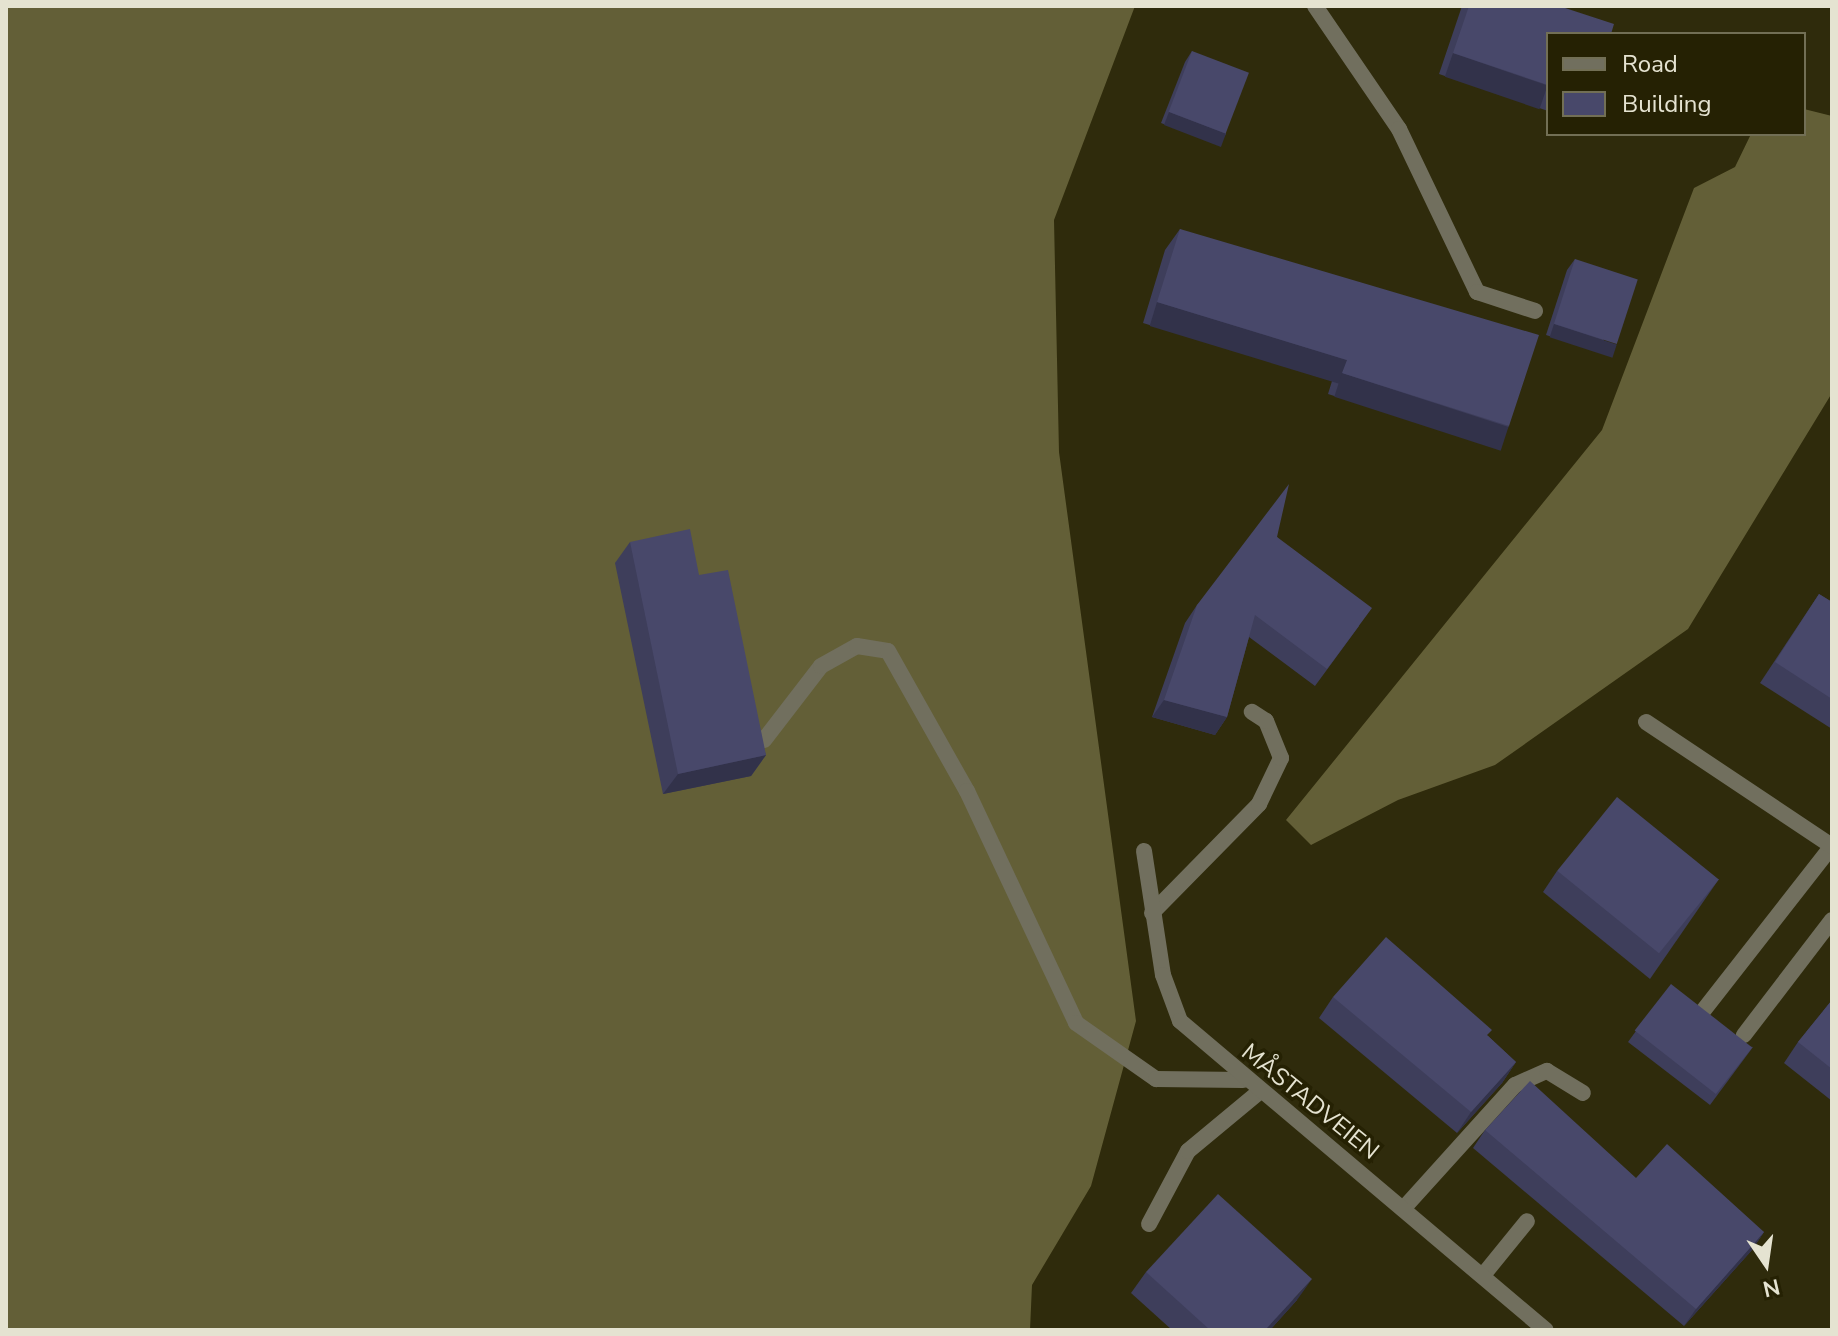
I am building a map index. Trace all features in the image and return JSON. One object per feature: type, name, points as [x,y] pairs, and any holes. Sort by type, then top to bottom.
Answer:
[{"type":"street","points":[[1315,6],[1399,129],[1477,292],[1535,311]]},
{"type":"street","points":[[764,740],[821,666],[857,646],[888,651],[967,791],[1076,1023],[1156,1079],[1243,1080]]},
{"type":"street","points":[[1152,913],[1259,804],[1281,758],[1266,721],[1252,712]]},
{"type":"street","points":[[1646,722],[1832,846],[1703,1011]]},
{"type":"street","name":"MÅSTADVEIEN","points":[[1144,851],[1152,913],[1180,1021],[1243,1080],[1484,1274],[1546,1330]]},
{"type":"street","points":[[1744,1035],[1832,920]]},
{"type":"street","points":[[1403,1209],[1515,1085],[1547,1071],[1583,1093]]},
{"type":"street","points":[[1149,1224],[1188,1151],[1259,1092]]},
{"type":"street","points":[[1484,1274],[1527,1221]]},
{"type":"shaded area","points":[[6,6],[1135,6],[1054,220],[1059,452],[1136,1021],[1091,1186],[1032,1285],[1030,1330],[6,1330]]},
{"type":"shaded area","points":[[1806,110],[1832,116],[1832,393],[1688,629],[1495,765],[1398,800],[1311,845],[1286,820],[1602,430],[1694,188],[1735,167],[1750,136],[1806,136]]},
{"type":"building","points":[[1469,6],[1559,6],[1614,24],[1612,32],[1546,32],[1546,84],[1453,53]]},
{"type":"building","points":[[1192,51],[1249,73],[1226,134],[1169,112]]},
{"type":"building","points":[[1180,229],[1539,335],[1509,426],[1342,373],[1347,360],[1157,302]]},
{"type":"building","points":[[1575,259],[1638,279],[1617,344],[1554,324]]},
{"type":"building","points":[[1289,484],[1277,537],[1372,608],[1327,669],[1255,615],[1227,717],[1164,700],[1197,605]]},
{"type":"building","points":[[690,529],[699,575],[728,570],[766,755],[678,774],[630,542]]},
{"type":"building","points":[[1819,594],[1832,602],[1832,699],[1775,662]]},
{"type":"building","points":[[1617,797],[1719,879],[1659,953],[1557,871]]},
{"type":"building","points":[[1386,937],[1492,1030],[1487,1035],[1516,1062],[1471,1112],[1333,997]]},
{"type":"building","points":[[1671,984],[1752,1047],[1716,1094],[1635,1030]]},
{"type":"building","points":[[1832,1000],[1832,1069],[1798,1042]]},
{"type":"building","points":[[1530,1081],[1636,1178],[1667,1144],[1764,1232],[1696,1309],[1485,1130]]},
{"type":"building","points":[[1218,1194],[1312,1279],[1265,1330],[1210,1330],[1146,1272]]}]
